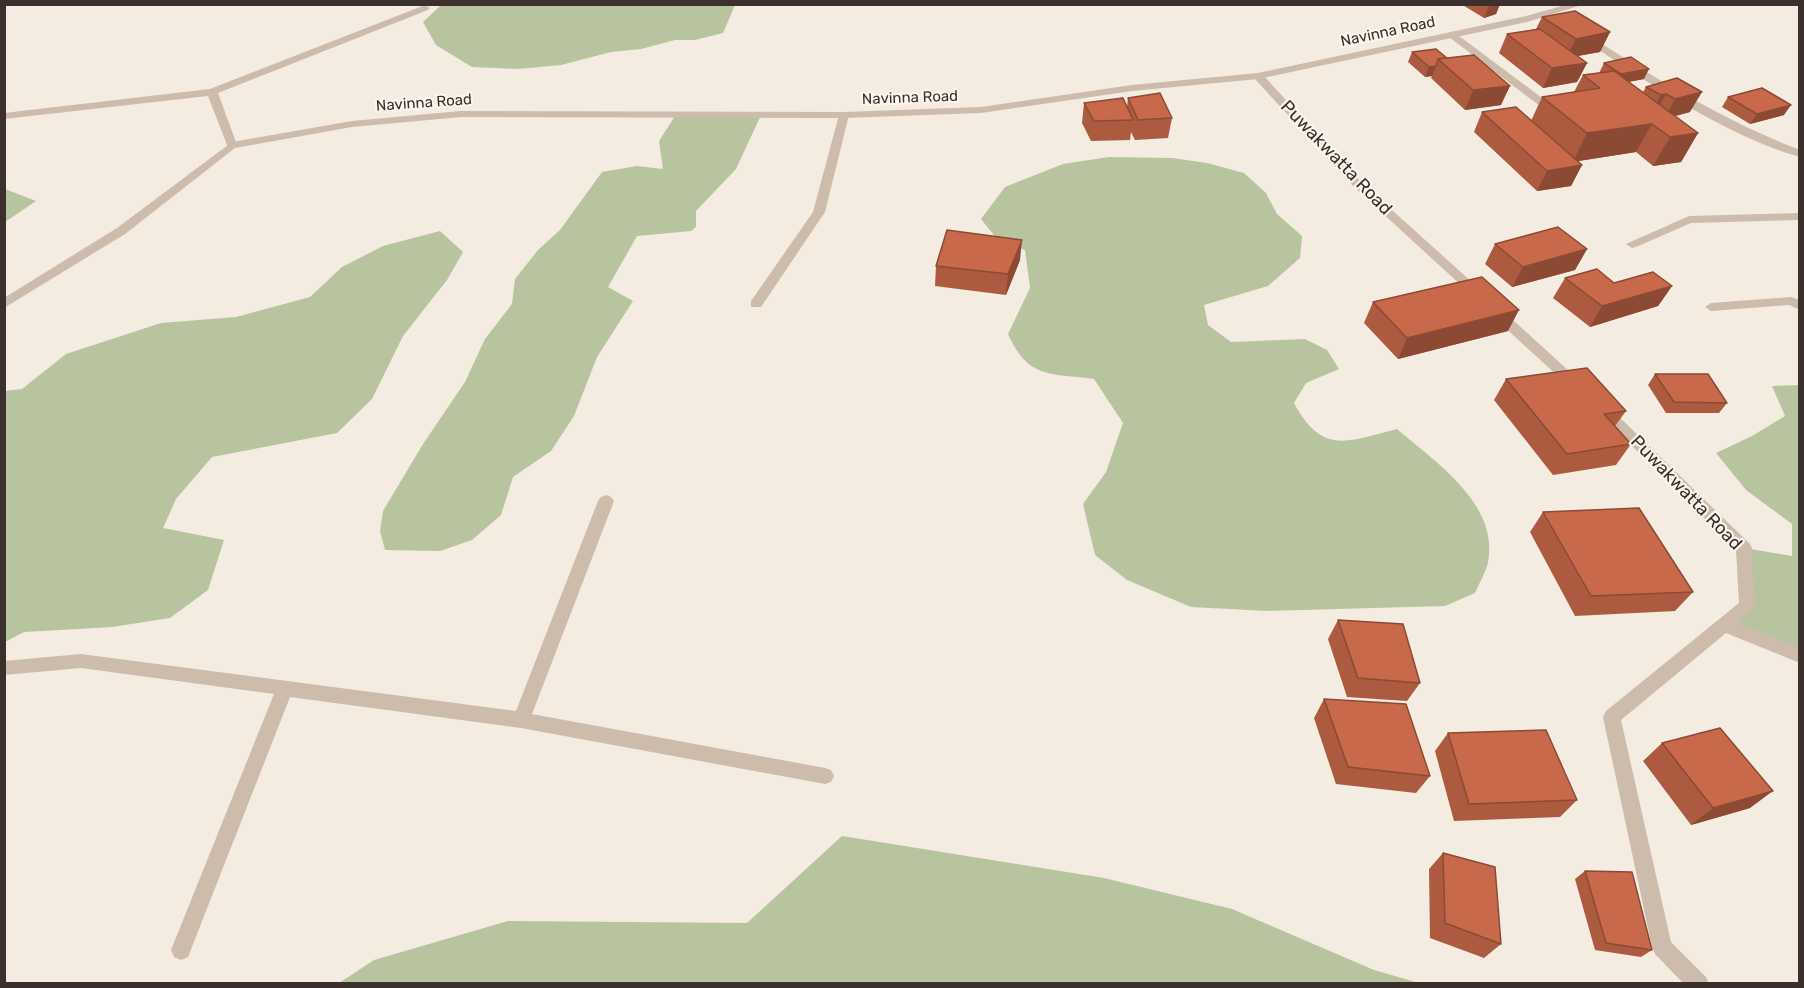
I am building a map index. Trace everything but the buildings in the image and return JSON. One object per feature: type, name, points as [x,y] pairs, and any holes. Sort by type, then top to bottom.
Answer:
[{"type":"street","name":"Navinna Road","points":[[232,145],[352,124],[461,114],[844,115],[981,110],[1143,86],[1258,76],[1452,35],[1581,4]]},
{"type":"street","points":[[4,116],[212,92],[425,8]]},
{"type":"street","points":[[1550,13],[1560,19]]},
{"type":"street","points":[[1579,32],[1699,108],[1759,139],[1800,154]]},
{"type":"street","points":[[1452,35],[1553,111]]},
{"type":"street","name":"Puwakwatta Road","points":[[1258,76],[1360,187],[1588,395],[1744,548],[1747,606],[1612,717],[1662,947],[1699,984]]},
{"type":"street","points":[[4,304],[122,231],[232,145],[212,92]]},
{"type":"street","points":[[756,304],[819,212],[844,115]]},
{"type":"street","points":[[1632,244],[1689,220],[1800,216]]},
{"type":"street","points":[[1711,307],[1791,301],[1800,306]]},
{"type":"street","points":[[521,720],[606,501]]},
{"type":"street","points":[[1725,625],[1800,656]]},
{"type":"street","points":[[4,668],[81,661],[521,720],[825,776]]},
{"type":"street","points":[[181,950],[285,688]]},
{"type":"green space","points":[[448,4],[735,5],[723,33],[695,40],[675,40],[641,49],[611,52],[561,65],[518,69],[472,67],[436,45],[423,22],[440,6]]},
{"type":"green space","points":[[677,113],[761,115],[736,169],[696,211],[696,227],[691,231],[637,236],[608,287],[633,301],[597,357],[574,416],[551,451],[513,477],[501,515],[472,540],[440,551],[385,550],[380,531],[383,511],[423,444],[465,382],[485,339],[512,304],[515,279],[538,250],[560,230],[602,172],[637,166],[663,169],[659,141]]},
{"type":"green space","points":[[1109,157],[1172,158],[1207,163],[1244,173],[1266,193],[1277,214],[1302,236],[1300,258],[1268,286],[1204,305],[1208,325],[1231,342],[1305,339],[1327,350],[1339,369],[1306,383],[1294,403],[1304,420],[1325,438],[1337,440],[1363,438],[1397,429],[1446,470],[1474,503],[1484,522],[1489,542],[1488,563],[1475,593],[1445,606],[1267,611],[1191,607],[1127,580],[1095,555],[1083,504],[1106,472],[1123,423],[1094,379],[1042,371],[1032,366],[1016,349],[1008,334],[1030,288],[1025,250],[997,239],[981,219],[1005,187],[1063,164]]},
{"type":"green space","points":[[5,189],[36,201],[5,222]]},
{"type":"green space","points":[[440,231],[463,252],[447,280],[403,336],[372,399],[337,433],[212,457],[176,499],[163,528],[224,540],[208,590],[170,618],[112,627],[24,632],[5,642],[5,391],[22,389],[66,354],[161,323],[236,317],[310,297],[342,267],[383,246]]},
{"type":"green space","points":[[1799,385],[1799,656],[1725,625],[1747,606],[1744,548],[1792,556],[1792,524],[1746,490],[1716,453],[1752,436],[1785,416],[1772,386]]},
{"type":"green space","points":[[842,836],[1104,878],[1232,909],[1374,970],[1419,983],[339,983],[374,960],[508,921],[747,923]]}]
